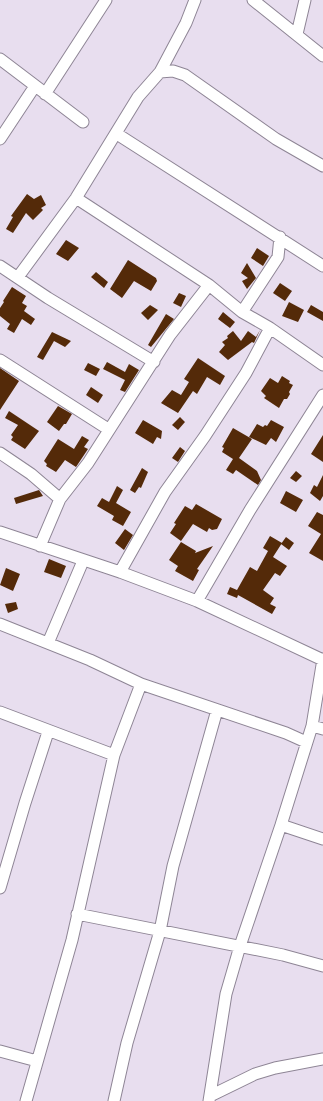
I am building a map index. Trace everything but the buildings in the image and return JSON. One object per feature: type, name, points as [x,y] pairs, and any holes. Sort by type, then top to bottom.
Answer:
[{"type":"street","points":[[45,94],[106,0]]},
{"type":"street","points":[[18,277],[76,198],[138,98],[160,72],[186,23],[195,0]]},
{"type":"street","points":[[253,0],[323,56]]},
{"type":"street","points":[[297,34],[305,0]]},
{"type":"street","points":[[0,59],[83,122]]},
{"type":"street","points":[[160,72],[173,72],[185,75],[276,139],[323,166]]},
{"type":"street","points":[[0,139],[35,86]]},
{"type":"street","points":[[117,134],[280,237],[323,266]]},
{"type":"street","points":[[76,198],[208,285],[242,312],[270,328],[323,365]]},
{"type":"street","points":[[242,312],[278,257],[280,237]]},
{"type":"street","points":[[0,266],[48,298],[154,362]]},
{"type":"street","points":[[40,546],[60,499],[88,463],[108,429],[133,396],[191,306],[208,285]]},
{"type":"street","points":[[120,572],[165,492],[205,436],[246,373],[270,328]]},
{"type":"street","points":[[0,360],[108,429]]},
{"type":"street","points":[[197,601],[250,510],[323,395]]},
{"type":"street","points":[[0,453],[31,474],[60,499]]},
{"type":"street","points":[[0,532],[83,561],[120,572],[197,601],[323,659],[312,726],[281,825],[240,946],[226,994],[210,1098]]},
{"type":"street","points":[[48,643],[83,561]]},
{"type":"street","points":[[0,624],[48,643],[141,684],[286,733],[306,742]]},
{"type":"street","points":[[26,1101],[77,914],[114,755],[141,684]]},
{"type":"street","points":[[114,1101],[127,1043],[160,931],[173,866],[217,710]]},
{"type":"street","points":[[0,712],[48,732],[114,755]]},
{"type":"street","points":[[312,726],[323,729]]},
{"type":"street","points":[[0,888],[48,732]]},
{"type":"street","points":[[281,825],[323,840]]},
{"type":"street","points":[[77,914],[240,946],[323,966]]},
{"type":"street","points":[[0,1051],[37,1061]]},
{"type":"street","points":[[210,1098],[255,1074],[275,1068],[323,1059]]}]
